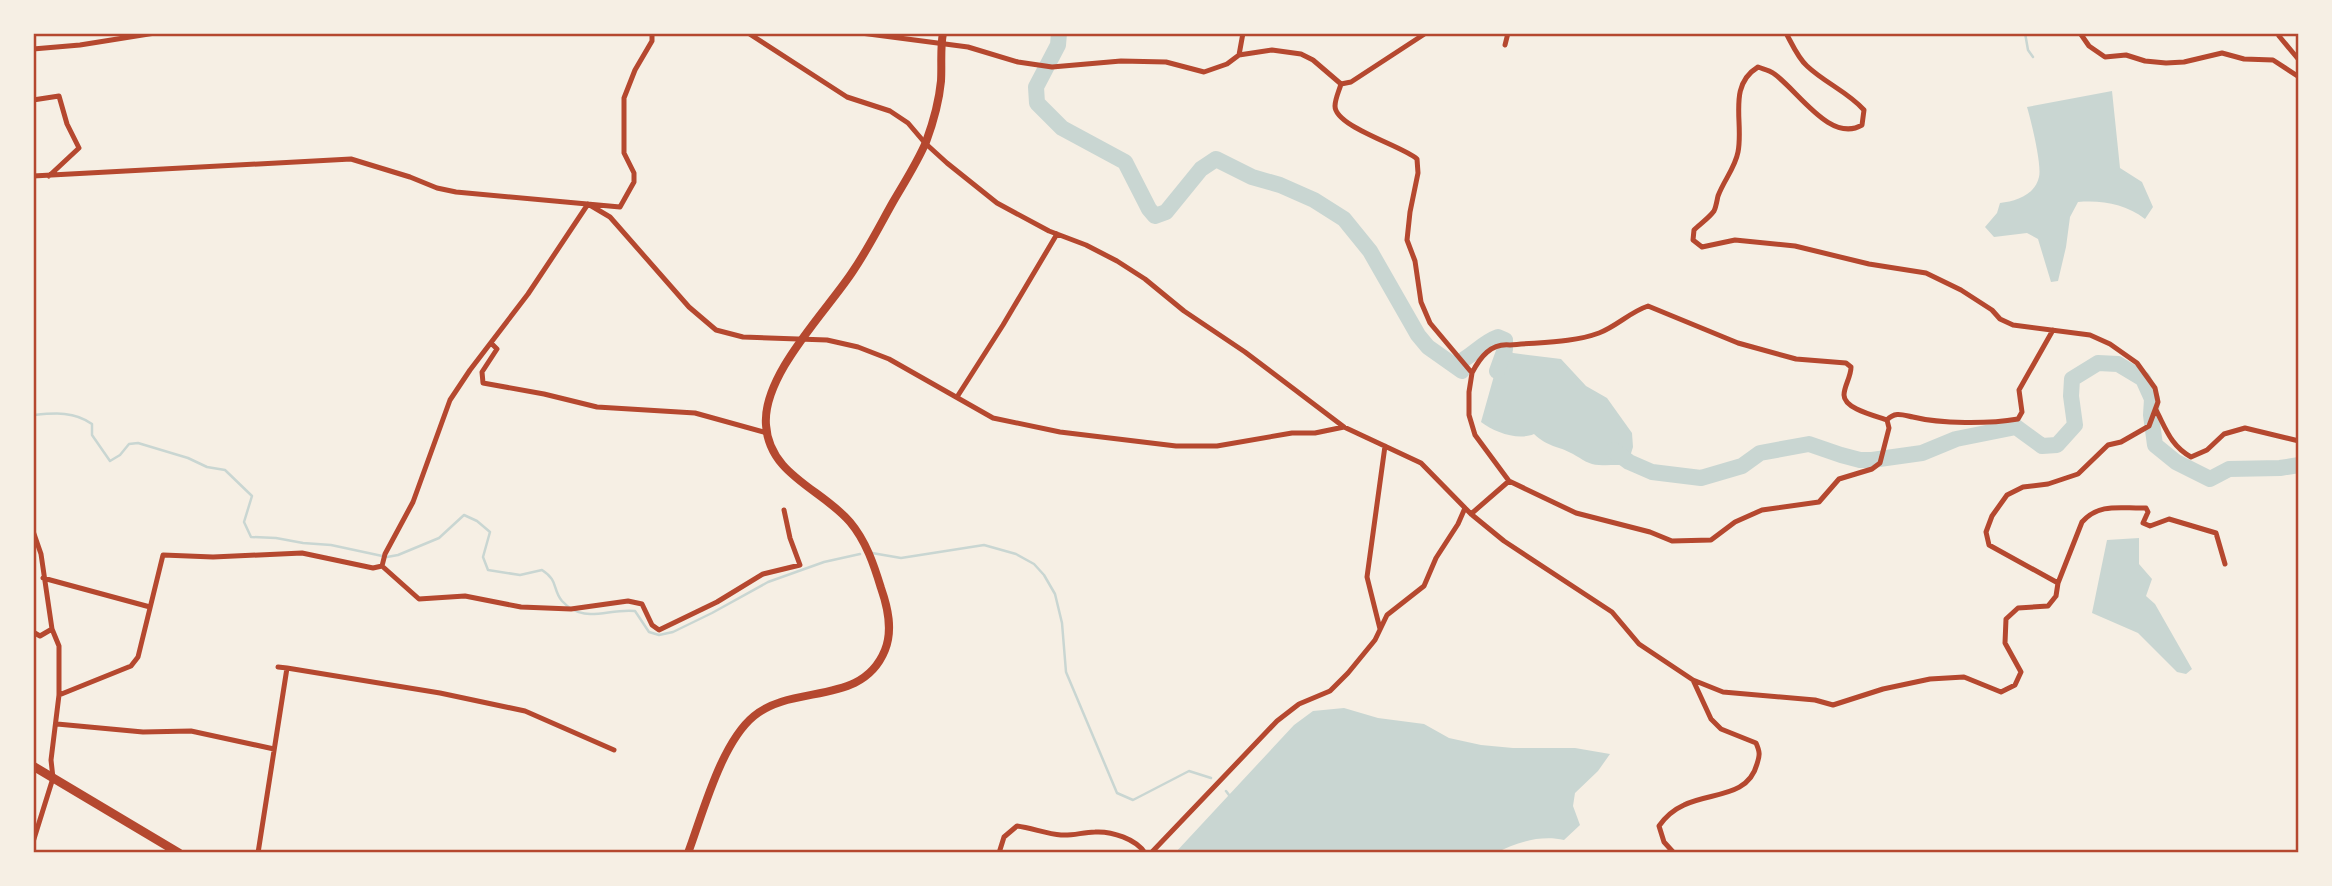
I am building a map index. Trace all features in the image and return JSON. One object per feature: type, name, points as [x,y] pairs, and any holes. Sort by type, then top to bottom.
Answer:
[{"type":"main road","points":[[688,853],[726,753],[742,728],[758,713],[777,702],[834,691],[859,681],[879,662],[885,649],[889,634],[887,604],[859,535],[841,512],[788,471],[774,452],[767,433],[766,415],[771,395],[792,352],[855,268],[925,143],[939,99],[943,33]]},
{"type":"main road","points":[[33,766],[179,853]]},
{"type":"street","points":[[33,49],[80,45],[155,33]]},
{"type":"street","points":[[33,176],[351,159],[437,188],[620,207],[634,182],[634,173],[625,152],[624,98],[635,70],[652,41],[653,33]]},
{"type":"street","points":[[748,33],[847,97],[890,111],[908,123],[925,143],[968,182],[997,203],[1057,234],[1086,245],[1145,279],[1184,311],[1245,352],[1344,427],[1421,463],[1471,514],[1504,541],[1612,612],[1639,644],[1693,680],[1723,692],[1815,700],[1833,705],[1883,689],[1930,679],[1964,677],[2001,692],[2015,685],[2021,672],[2005,643],[2007,620],[2018,608],[2048,606],[2056,596],[2058,583],[2082,522],[2100,508],[2146,508],[2148,512],[2143,523],[2150,526],[2169,519],[2216,533],[2225,564]]},
{"type":"street","points":[[861,33],[968,47],[1018,62],[1052,67],[1121,61],[1166,62],[1204,72],[1227,64],[1239,55],[1272,50],[1301,54],[1313,60],[1341,84]]},
{"type":"street","points":[[1239,55],[1243,33]]},
{"type":"street","points":[[1341,84],[1351,82],[1426,33]]},
{"type":"street","points":[[1506,45],[1508,33]]},
{"type":"street","points":[[1786,33],[1804,65],[1854,99],[1864,110],[1862,125],[1854,130],[1841,130],[1826,122],[1772,72],[1758,67],[1749,72],[1738,99],[1739,147],[1735,166],[1719,193],[1714,211],[1694,230],[1693,240],[1702,247],[1735,240],[1795,246],[1868,264],[1926,273],[1961,290],[2013,324],[2090,335],[2110,344],[2137,363],[2155,388],[2158,402],[2149,426],[2121,442],[2108,445],[2078,474],[2048,484],[2022,486],[2007,495],[1992,516],[1986,532],[1989,545],[2058,583]]},
{"type":"street","points":[[2080,33],[2089,46],[2105,57],[2126,55],[2145,61],[2166,63],[2184,62],[2222,53],[2244,59],[2273,60],[2299,77]]},
{"type":"street","points":[[2279,36],[2299,60]]},
{"type":"street","points":[[1341,84],[1335,107],[1338,114],[1374,139],[1417,159],[1418,173],[1407,240],[1415,261],[1422,302],[1430,323],[1472,373]]},
{"type":"street","points":[[33,100],[59,96],[67,124],[79,148],[49,176]]},
{"type":"street","points":[[588,205],[610,217],[689,307],[716,330],[759,339],[827,340],[869,351],[889,359],[993,418],[1060,432],[1175,446],[1217,446],[1344,427]]},
{"type":"street","points":[[59,695],[131,666],[138,657],[163,555],[213,557],[302,553],[373,568],[384,560],[413,502],[450,400],[528,294],[588,205]]},
{"type":"street","points":[[957,397],[1057,234]]},
{"type":"street","points":[[1648,306],[1738,343],[1796,359],[1846,363],[1851,367],[1844,395],[1846,402],[1853,408],[1887,420],[1889,428],[1880,463],[1872,469],[1839,479],[1819,502],[1762,510],[1735,522],[1711,540],[1672,541],[1650,532],[1576,513],[1509,481],[1475,435],[1469,415],[1469,392],[1472,373],[1489,349],[1501,344],[1580,338],[1616,325],[1648,306]]},
{"type":"street","points":[[1887,420],[1891,415],[1897,414],[1932,422],[2018,419],[2022,412],[2019,390],[2053,330]]},
{"type":"street","points":[[491,343],[497,349],[482,372],[483,383],[597,407],[695,413],[767,433]]},
{"type":"street","points":[[2155,412],[2180,451],[2191,457],[2207,450],[2224,434],[2245,428],[2299,441]]},
{"type":"street","points":[[1380,629],[1367,577],[1385,446]]},
{"type":"street","points":[[1471,514],[1509,481]]},
{"type":"street","points":[[1151,853],[1277,721],[1299,704],[1330,691],[1348,673],[1370,646],[1387,615],[1424,586],[1436,558],[1465,508]]},
{"type":"street","points":[[384,560],[419,599],[465,596],[521,607],[574,608],[628,601],[642,604],[652,625],[659,630],[717,602],[764,574],[800,565],[784,510]]},
{"type":"street","points":[[33,531],[41,554],[52,629],[59,646],[57,724],[51,760],[53,778],[33,842]]},
{"type":"street","points":[[43,578],[150,607]]},
{"type":"street","points":[[33,632],[40,636],[52,629]]},
{"type":"street","points":[[278,667],[440,693],[525,711],[614,750]]},
{"type":"street","points":[[257,853],[287,668]]},
{"type":"street","points":[[1674,853],[1664,842],[1659,826],[1666,815],[1700,799],[1746,785],[1756,770],[1760,753],[1756,743],[1721,729],[1711,719],[1693,680]]},
{"type":"street","points":[[57,724],[143,732],[191,731],[274,749]]},
{"type":"street","points":[[999,853],[1004,837],[1017,826],[1060,835],[1097,831],[1121,836],[1140,845],[1145,853]]},
{"type":"shaded area","points":[[2112,91],[2120,168],[2142,182],[2153,207],[2145,219],[2113,204],[2078,202],[2070,217],[2058,281],[2051,282],[2038,239],[2027,233],[1994,237],[1985,227],[1997,213],[2000,203],[2024,196],[2037,183],[2039,163],[2027,107]]},
{"type":"shaded area","points":[[1510,350],[1513,353],[1561,359],[1586,386],[1607,398],[1632,433],[1633,447],[1627,466],[1592,464],[1544,442],[1534,434],[1506,434],[1481,422],[1501,351]]},
{"type":"shaded area","points":[[2139,538],[2139,564],[2152,579],[2146,596],[2155,604],[2192,669],[2186,674],[2177,672],[2138,633],[2092,613],[2107,540]]},
{"type":"shaded area","points":[[1344,708],[1378,718],[1424,724],[1449,738],[1481,745],[1575,748],[1610,754],[1598,771],[1575,793],[1573,806],[1580,825],[1564,840],[1546,838],[1529,841],[1496,853],[1175,853],[1294,725],[1313,711]]},
{"type":"waterway","points":[[1059,33],[1058,45],[1036,87],[1037,103],[1062,128],[1125,162],[1155,216],[1166,212],[1201,169],[1216,159],[1252,177],[1280,185],[1314,200],[1344,219],[1370,251],[1418,335],[1428,347],[1462,371]]},
{"type":"waterway","points":[[2025,33],[2028,50],[2033,57]]},
{"type":"waterway","points":[[1455,364],[1498,337],[1505,340],[1505,349],[1497,371]]},
{"type":"waterway","points":[[1613,450],[1629,462],[1652,472],[1701,478],[1742,466],[1760,453],[1809,444],[1860,460],[1872,460],[1922,453],[1956,439],[2016,427],[2042,446],[2057,445],[2075,425],[2071,396],[2072,379],[2098,363],[2118,364],[2143,379],[2152,399],[2155,445],[2176,462],[2210,479],[2229,469],[2299,465]]},
{"type":"waterway","points":[[33,415],[64,414],[92,424],[92,435],[110,461],[120,455],[129,444],[138,443],[188,458],[207,467],[225,470],[252,496],[244,522],[251,537],[331,545],[387,557],[439,538],[464,515],[490,532],[483,557],[488,570],[520,575],[542,570],[551,578],[559,597],[570,608],[587,614],[635,611],[649,632],[659,635],[673,632],[768,582],[824,562],[860,554]]},
{"type":"waterway","points":[[872,553],[901,558],[984,545],[1016,554],[1034,564],[1055,594],[1062,623],[1066,672],[1117,793],[1133,800],[1189,771],[1211,778]]},
{"type":"waterway","points":[[1226,791],[1229,795]]}]
